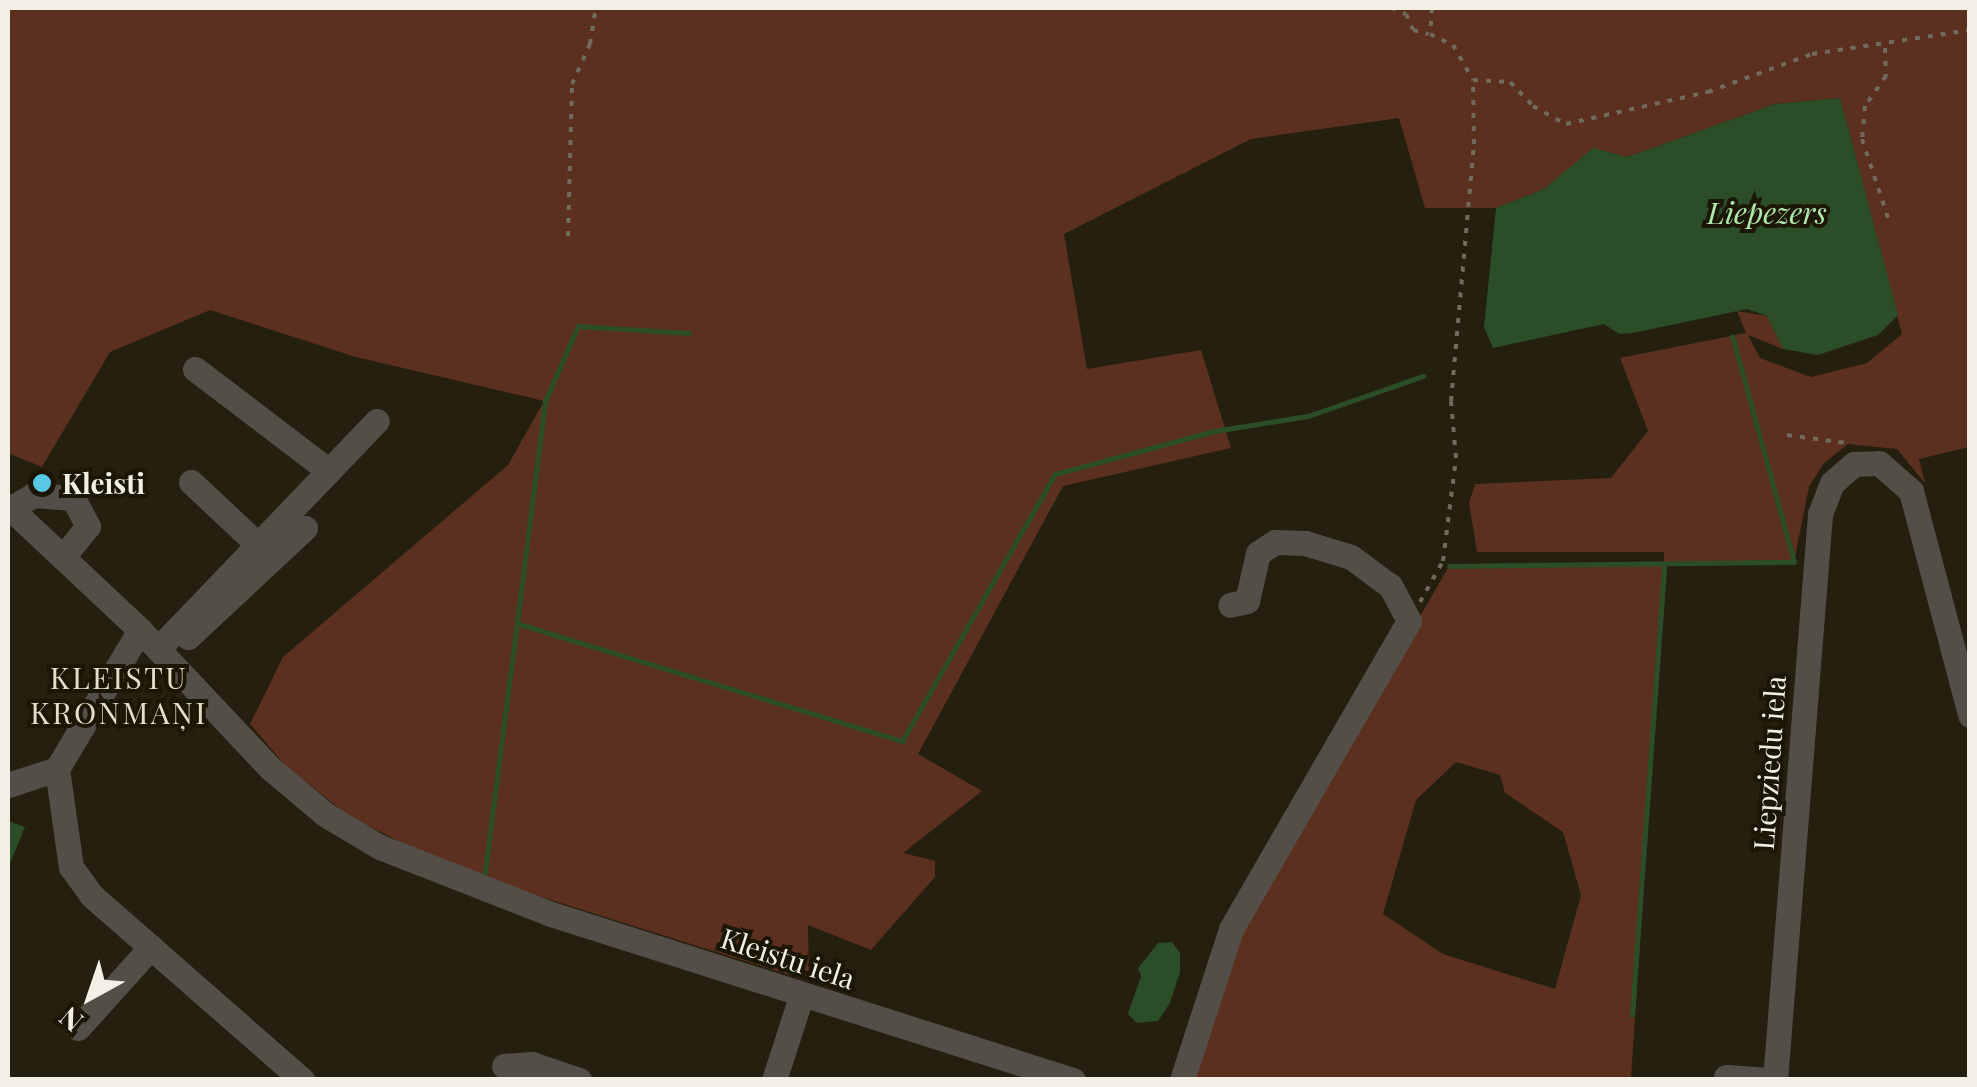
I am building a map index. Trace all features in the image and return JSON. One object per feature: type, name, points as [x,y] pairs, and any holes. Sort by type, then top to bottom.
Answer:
[{"type":"street","points":[[195,369],[329,471]]},
{"type":"street","points":[[8,785],[57,769],[154,645],[258,545],[377,421]]},
{"type":"street","points":[[1854,464],[1878,463],[1911,491],[1970,715]]},
{"type":"street","name":"Liepziedu iela","points":[[1726,1078],[1772,1080],[1820,514],[1832,483],[1854,464]]},
{"type":"street","points":[[191,482],[258,545]]},
{"type":"street","points":[[9,507],[34,495],[73,498],[88,526],[64,558]]},
{"type":"street","name":"Kleistu iela","points":[[9,507],[154,645],[270,768],[326,816],[380,848],[485,891],[1073,1080]]},
{"type":"street","points":[[154,645],[305,528]]},
{"type":"street","points":[[1182,1080],[1230,930],[1409,622],[1390,586],[1351,557],[1304,543],[1275,542],[1258,553],[1248,600],[1230,605]]},
{"type":"street","points":[[57,769],[72,867],[92,895],[302,1080]]},
{"type":"street","points":[[78,1028],[150,947]]},
{"type":"street","points":[[774,1080],[802,994]]},
{"type":"street","points":[[504,1066],[532,1064],[579,1080]]},
{"type":"path","points":[[568,236],[572,84],[590,44],[596,8]]},
{"type":"path","points":[[1391,8],[1406,14],[1412,30],[1452,45],[1472,80],[1474,144],[1450,401],[1454,475],[1444,560],[1409,622]]},
{"type":"path","points":[[1430,34],[1432,8]]},
{"type":"path","points":[[1472,80],[1510,82],[1533,106],[1566,124],[1708,92],[1812,54],[1885,48],[1970,30]]},
{"type":"path","points":[[1885,48],[1886,76],[1865,106],[1862,140],[1888,218]]},
{"type":"path","points":[[1787,435],[1848,444],[1854,464]]},
{"type":"shaded area","points":[[8,8],[1969,8],[1969,447],[1919,459],[1925,483],[1897,449],[1848,444],[1824,463],[1809,487],[1794,562],[1664,564],[1631,1079],[1191,1079],[1239,931],[1449,566],[1664,563],[1664,552],[1477,552],[1469,503],[1475,484],[1611,478],[1648,431],[1620,358],[1746,333],[1737,311],[1767,316],[1779,334],[1783,349],[1748,335],[1760,358],[1811,377],[1867,363],[1902,334],[1840,98],[1775,104],[1627,157],[1593,149],[1544,189],[1496,208],[1425,208],[1399,118],[1251,139],[1064,234],[1087,369],[1201,350],[1231,448],[1063,486],[918,754],[982,791],[903,853],[935,861],[935,877],[871,950],[808,925],[809,981],[484,879],[426,855],[349,816],[285,765],[250,724],[283,657],[508,465],[544,401],[356,357],[210,310],[110,352],[42,467],[8,453]],"holes":[[[1456,762],[1500,775],[1505,793],[1563,832],[1581,895],[1555,989],[1443,954],[1383,914],[1416,800]]]},
{"type":"water","name":"Liepezers","points":[[1840,98],[1898,315],[1878,335],[1818,355],[1783,349],[1767,316],[1747,309],[1633,333],[1619,334],[1604,324],[1493,348],[1484,327],[1496,208],[1544,189],[1593,148],[1627,157],[1775,104]]},
{"type":"water","points":[[8,821],[25,827],[8,868]]},
{"type":"water","points":[[1172,942],[1180,953],[1180,972],[1170,1003],[1158,1021],[1137,1023],[1128,1014],[1141,976],[1138,968],[1158,943]]},
{"type":"waterway","points":[[484,879],[545,401],[578,326],[689,333]]},
{"type":"waterway","points":[[1449,566],[1794,562],[1732,336]]},
{"type":"waterway","points":[[519,624],[902,741],[1055,474],[1214,431],[1308,416],[1423,376]]},
{"type":"waterway","points":[[1632,1015],[1664,564]]},
{"type":"place","name":"Kleisti","points":[[42,483]]},
{"type":"district","name":"KLEISTU KRONMAŅI","points":[[119,694]]}]
